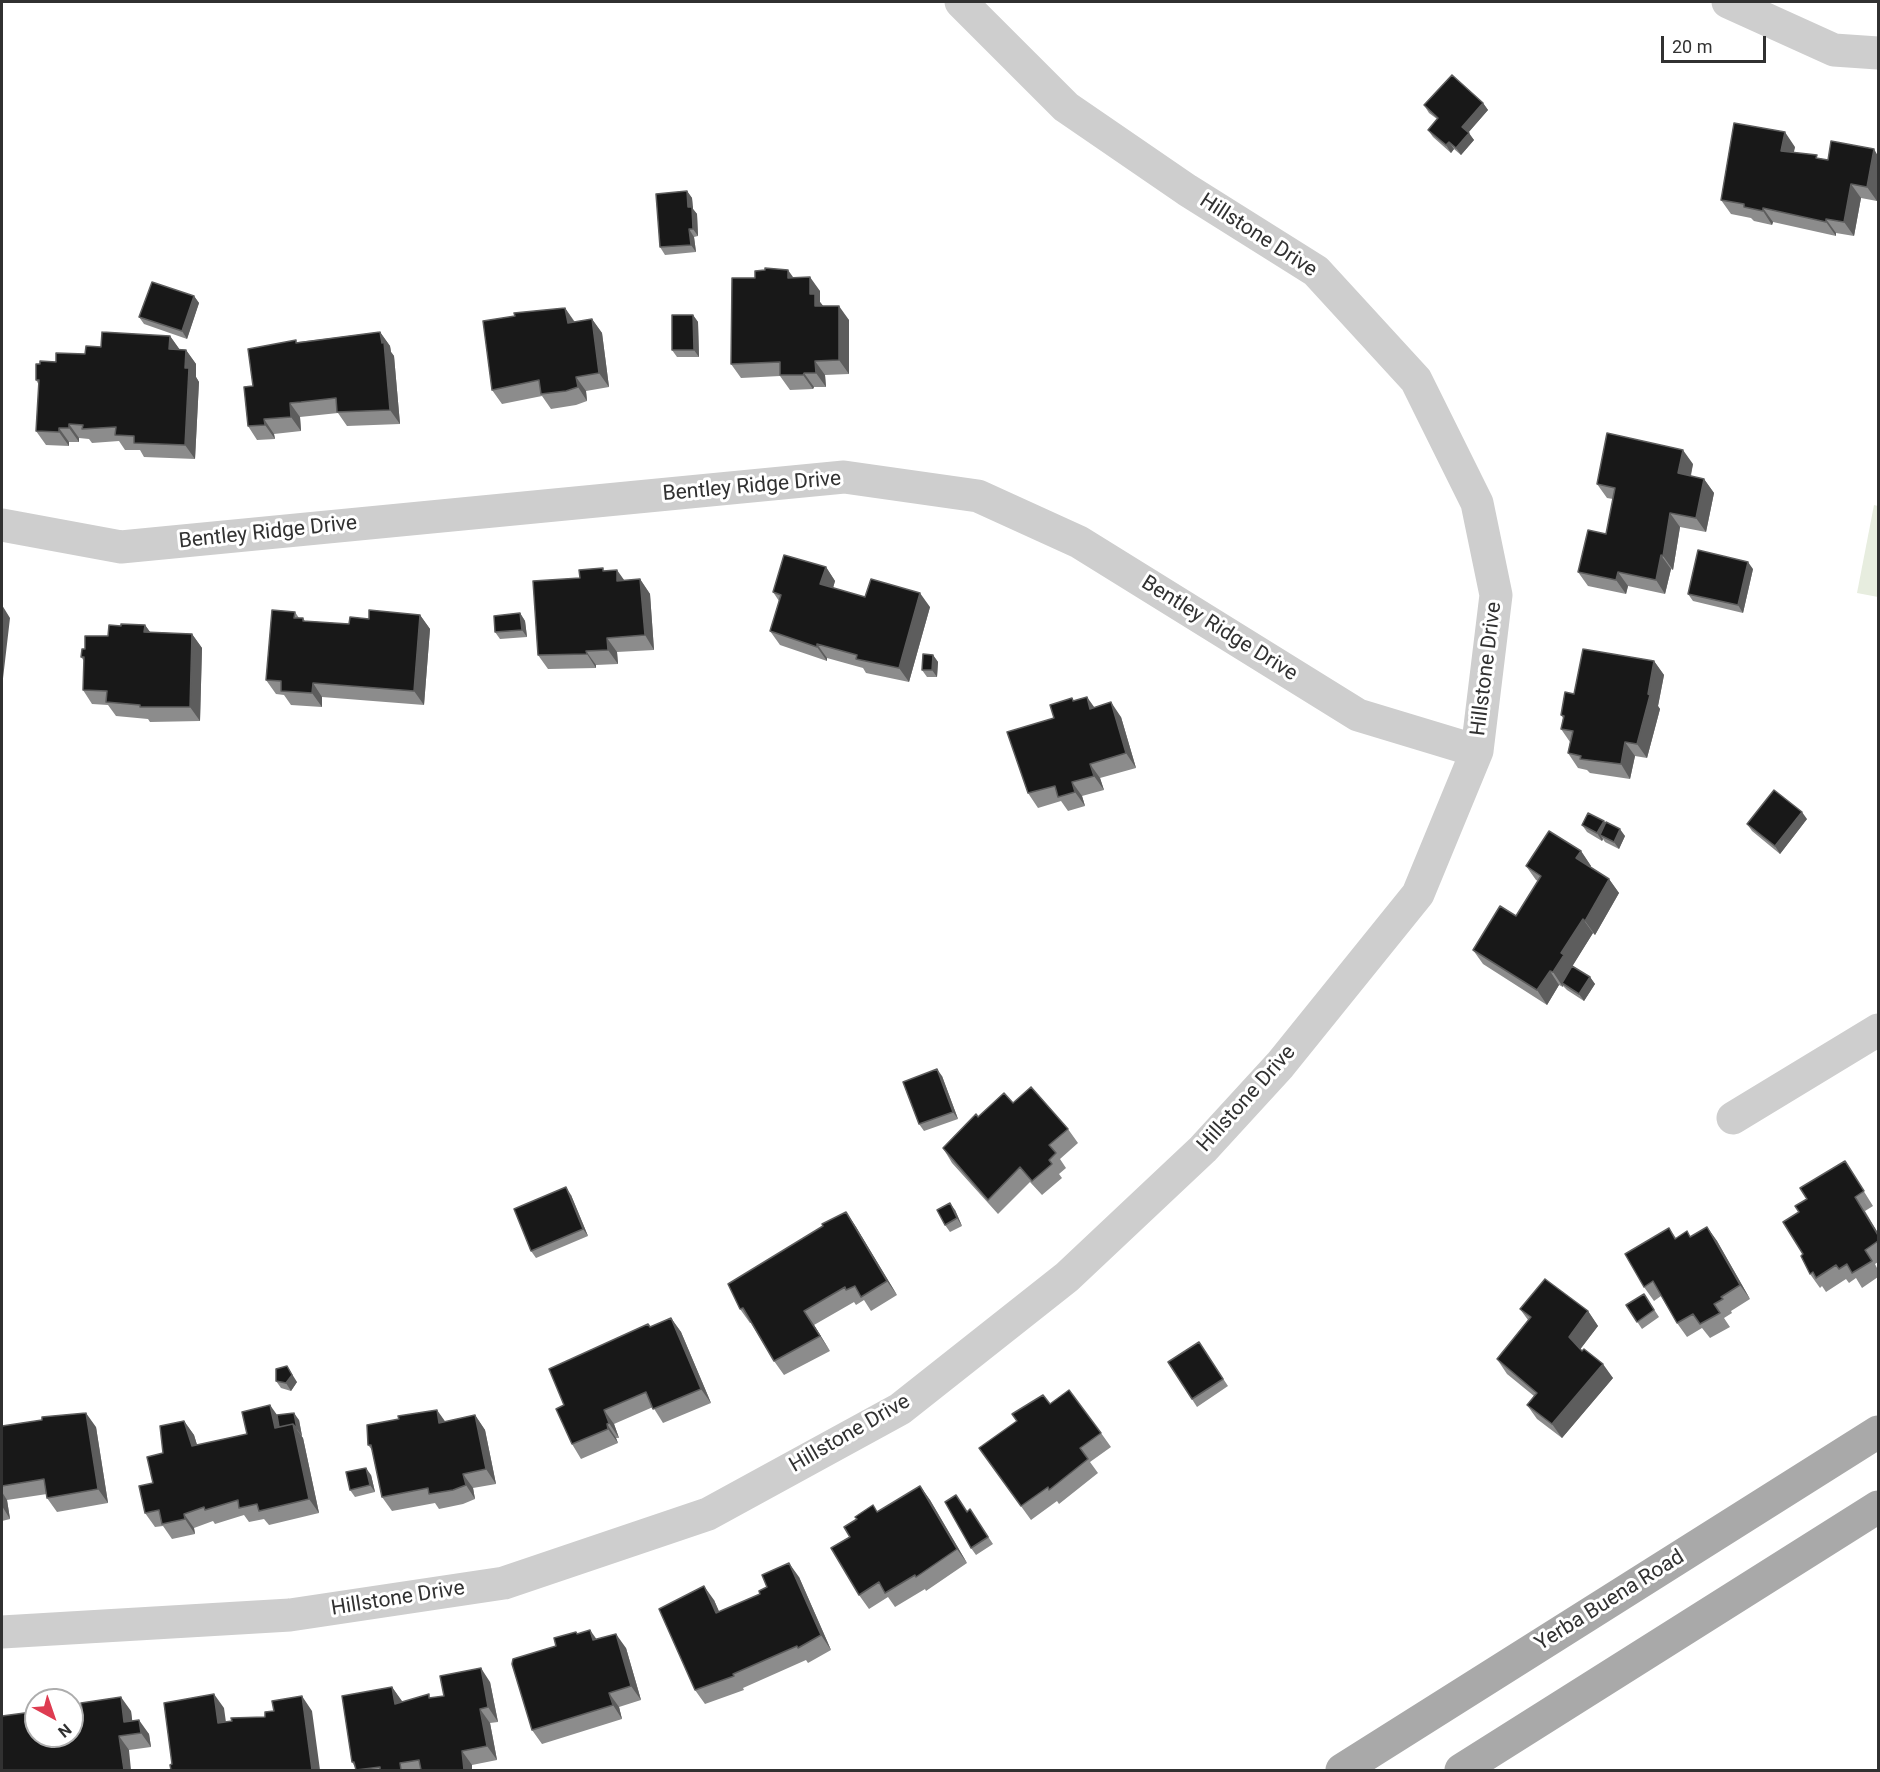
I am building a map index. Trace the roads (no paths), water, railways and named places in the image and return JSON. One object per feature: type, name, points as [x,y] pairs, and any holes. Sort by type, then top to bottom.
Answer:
[{"type":"main road","name":"Yerba Buena Road","points":[[1342,1770],[1878,1432]]},
{"type":"main road","points":[[1461,1770],[1878,1507]]},
{"type":"street","name":"Hillstone Drive","points":[[2,1632],[290,1615],[504,1583],[708,1514],[900,1409],[1067,1277],[1203,1149],[1280,1065],[1418,894],[1477,751],[1496,595],[1477,503],[1416,380],[1316,271],[1187,190],[1066,107],[961,2]]},
{"type":"street","points":[[1728,2],[1834,50],[1878,53]]},
{"type":"street","name":"Bentley Ridge Drive","points":[[2,525],[121,547],[844,477],[978,496],[1079,542],[1358,716],[1477,751]]},
{"type":"street","points":[[1733,1118],[1878,1030]]}]
